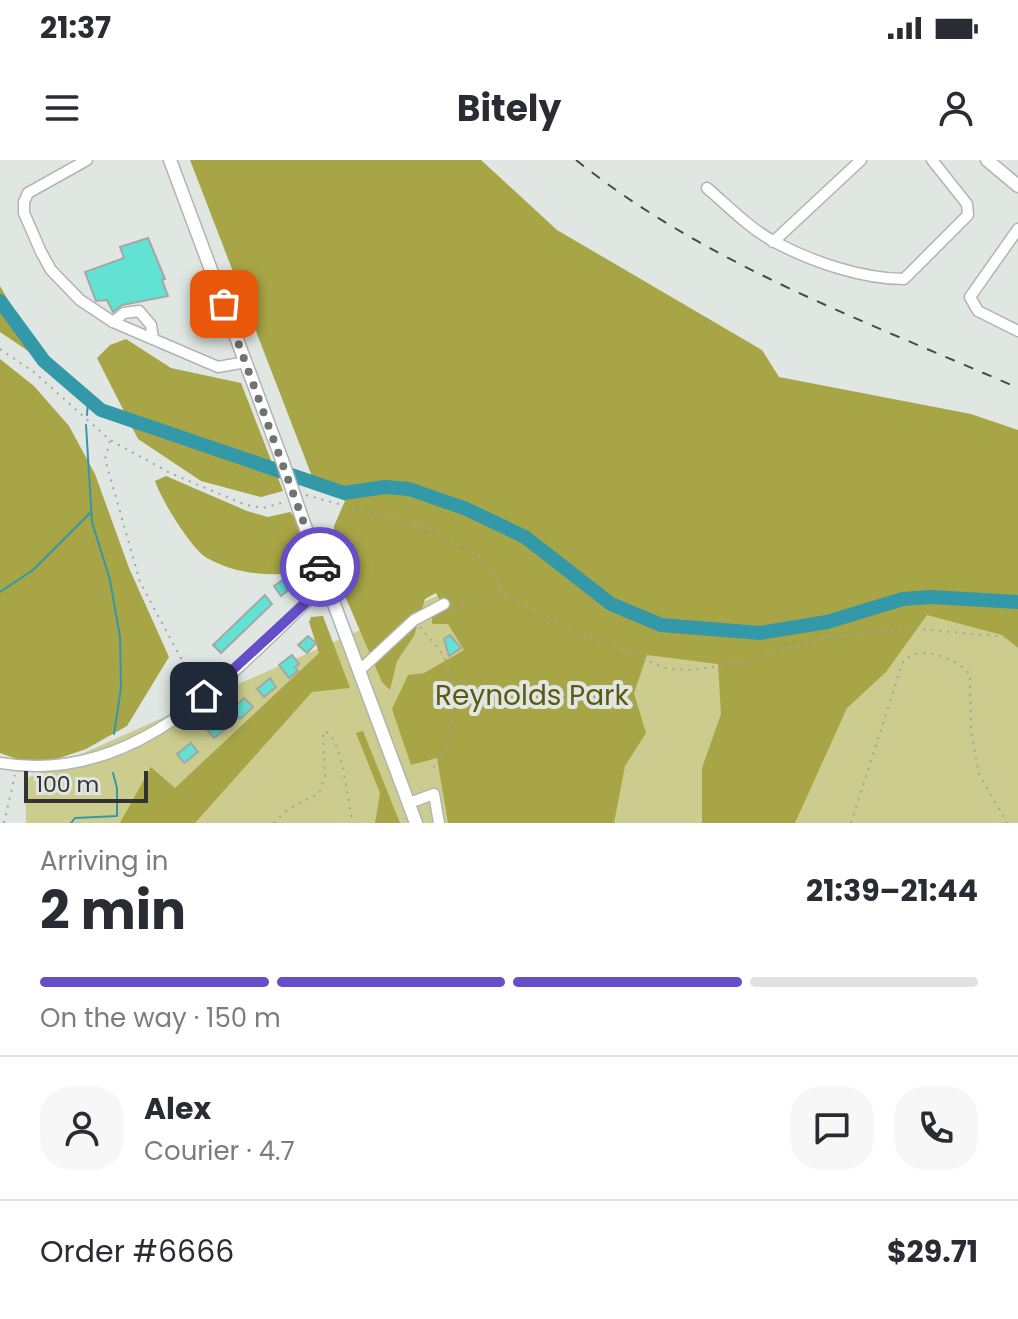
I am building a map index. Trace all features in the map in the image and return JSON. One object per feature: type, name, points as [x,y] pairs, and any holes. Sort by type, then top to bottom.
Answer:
[{"type":"main road","points":[[170,160],[416,823]]},
{"type":"main road","points":[[987,160],[1018,186]]},
{"type":"street","points":[[87,160],[28,193],[24,202],[24,213],[51,270],[80,300],[113,322],[218,367],[246,362]]},
{"type":"street","points":[[773,242],[861,160]]},
{"type":"street","points":[[707,188],[773,242],[823,262],[904,279],[968,215],[967,204],[932,160]]},
{"type":"street","points":[[1018,229],[970,297],[978,311],[1018,331]]},
{"type":"street","points":[[113,322],[124,313],[139,311],[151,325],[153,339]]},
{"type":"street","points":[[0,763],[62,765],[110,755],[166,727],[326,584]]},
{"type":"street","points":[[359,671],[414,620],[444,604]]},
{"type":"street","points":[[409,803],[434,794],[439,823]]},
{"type":"path","points":[[0,349],[35,373],[110,440],[170,473],[235,502],[263,508],[289,499]]},
{"type":"path","points":[[110,440],[105,459],[136,572],[204,696]]},
{"type":"path","points":[[304,495],[408,522],[458,543],[485,560],[500,591],[566,626],[668,669],[694,670],[736,663],[827,637],[909,628],[1018,638]]},
{"type":"path","points":[[444,604],[450,610],[500,591]]},
{"type":"path","points":[[414,620],[444,658],[450,685],[449,733],[442,757],[430,771]]},
{"type":"path","points":[[851,823],[902,664],[908,656],[920,652],[962,665],[970,675],[971,731],[979,774],[1007,823]]},
{"type":"path","points":[[274,823],[287,810],[319,793],[325,776],[325,731],[332,737],[344,776],[353,823]]},
{"type":"path","points":[[4,823],[17,765]]},
{"type":"green space","points":[[190,160],[481,160],[557,230],[762,350],[779,377],[971,414],[1018,430],[1018,648],[1002,635],[927,615],[886,672],[847,708],[795,823],[702,823],[702,768],[721,714],[718,664],[647,655],[634,693],[646,733],[625,766],[614,823],[448,823],[437,758],[411,765],[392,709],[408,675],[424,673],[464,650],[448,624],[432,624],[432,616],[445,610],[436,593],[425,599],[414,636],[397,661],[390,690],[382,682],[330,561],[335,547],[334,526],[345,501],[313,479]]},
{"type":"green space","points":[[0,286],[26,331],[34,355],[0,332]]},
{"type":"green space","points":[[126,339],[171,368],[241,383],[283,491],[261,497],[201,481],[138,439],[97,358],[110,345]]},
{"type":"green space","points":[[0,359],[34,386],[69,426],[95,474],[129,568],[169,657],[127,726],[86,749],[36,766],[0,753]]},
{"type":"green space","points":[[166,476],[247,511],[268,517],[290,512],[295,517],[311,571],[258,574],[207,558],[185,534],[163,499],[155,481]]},
{"type":"green space","name":"Reynolds Park","points":[[538,551],[1018,594],[1018,823],[26,823],[25,779]]},
{"type":"green space","points":[[323,616],[350,688],[312,692],[195,823],[120,823],[151,767],[175,788],[319,653],[309,622],[311,617]]},
{"type":"green space","points":[[363,731],[400,823],[375,823],[380,793],[356,733]]},
{"type":"building","points":[[148,238],[165,279],[162,280],[168,296],[122,305],[113,312],[107,300],[96,301],[85,272],[124,258],[120,247]]},
{"type":"building","points":[[288,576],[295,585],[281,596],[274,586]]},
{"type":"building","points":[[265,595],[272,604],[221,653],[213,645]]},
{"type":"building","points":[[450,635],[461,648],[449,656],[444,639]]},
{"type":"building","points":[[308,636],[316,643],[307,653],[298,645]]},
{"type":"building","points":[[292,655],[299,664],[295,667],[298,671],[289,678],[279,665]]},
{"type":"building","points":[[270,678],[276,687],[264,697],[257,689]]},
{"type":"building","points":[[244,698],[253,707],[240,719],[232,710]]},
{"type":"building","points":[[218,716],[227,728],[214,738],[207,730]]},
{"type":"building","points":[[191,743],[198,752],[184,763],[177,754]]},
{"type":"waterway","points":[[0,301],[44,361],[101,410],[344,493],[385,487],[409,489],[464,508],[525,537],[611,604],[661,625],[760,633],[827,622],[903,599],[931,597],[1018,602]]},
{"type":"waterway","points":[[87,415],[88,400]]},
{"type":"waterway","points":[[86,425],[92,522],[110,580],[120,637],[121,688],[114,734]]},
{"type":"waterway","points":[[0,592],[33,570],[90,513]]},
{"type":"waterway","points":[[71,823],[75,818],[117,816],[117,788],[113,773]]},
{"type":"railway","points":[[576,160],[626,197],[733,261],[846,314],[1018,388]]},
{"type":"way so far","points":[[224,304],[320,567]]},
{"type":"route","points":[[204,696],[326,584],[320,567]]}]
